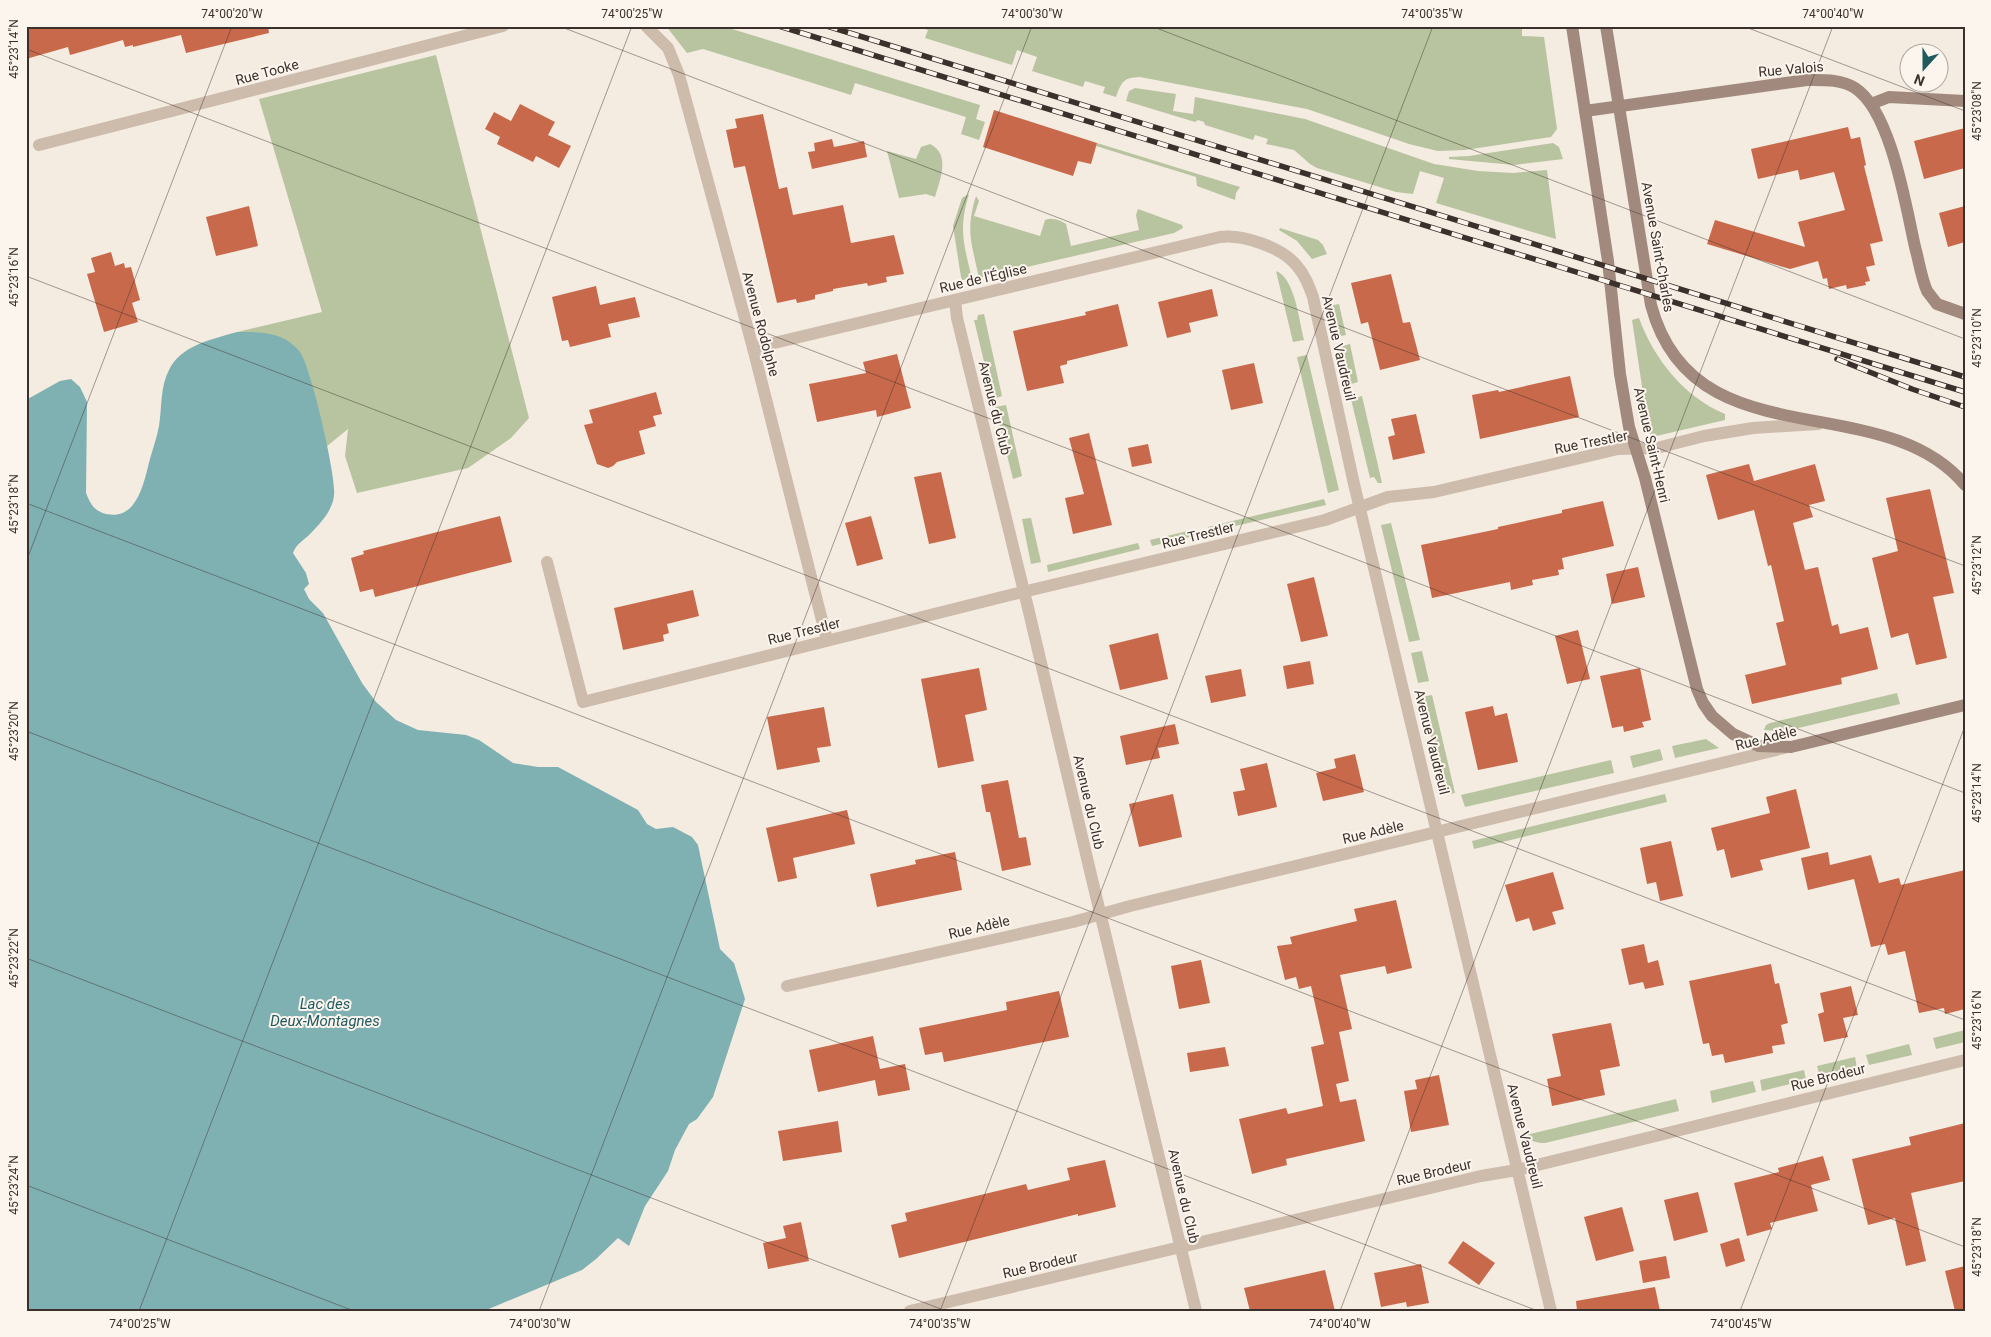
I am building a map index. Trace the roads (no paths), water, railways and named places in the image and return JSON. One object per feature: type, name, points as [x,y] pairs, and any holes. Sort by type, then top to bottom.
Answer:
[{"type":"main road","name":"Avenue Saint-Henri","points":[[1572,26],[1608,261],[1620,374],[1629,427],[1645,478],[1691,671],[1703,703],[1722,726],[1733,734],[1759,746],[1791,747]]},
{"type":"main road","name":"Avenue Saint-Charles","points":[[1606,26],[1654,318],[1668,344],[1687,369],[1714,390],[1753,408],[1886,437],[1926,452],[1954,472],[1965,485]]},
{"type":"main road","name":"Rue Valois","points":[[1585,111],[1787,83],[1822,80],[1846,84],[1856,89],[1871,104],[1883,124],[1924,284],[1930,296],[1937,304],[1965,314]]},
{"type":"main road","points":[[1871,104],[1889,97],[1965,101]]},
{"type":"main road","name":"Rue Adèle","points":[[1791,747],[1965,705]]},
{"type":"street","name":"Rue Tooke","points":[[39,145],[503,26]]},
{"type":"street","name":"Avenue Rodolphe","points":[[646,26],[668,48],[679,75],[753,348],[827,640]]},
{"type":"street","name":"Avenue Vaudreuil","points":[[1220,238],[1230,236],[1243,238],[1290,258],[1306,278],[1313,297],[1360,506],[1552,1311]]},
{"type":"street","name":"Rue de l'Église","points":[[753,348],[1220,238]]},
{"type":"street","name":"Avenue du Club","points":[[955,300],[957,318],[1196,1311]]},
{"type":"street","name":"Rue Trestler","points":[[546,562],[583,702],[1024,591],[1325,520],[1392,496],[1434,492],[1618,449],[1657,448],[1738,430],[1822,424]]},
{"type":"street","name":"Rue Adèle","points":[[787,986],[1100,914],[1791,747]]},
{"type":"street","name":"Rue Brodeur","points":[[910,1311],[1480,1176],[1517,1170],[1965,1060]]},
{"type":"water","name":"Lac des Deux-Montagnes","points":[[237,332],[279,336],[294,345],[304,361],[316,398],[327,445],[334,484],[334,495],[331,506],[325,516],[314,530],[298,544],[293,553],[306,573],[309,584],[304,589],[309,599],[323,613],[362,683],[376,702],[396,720],[418,730],[466,735],[479,740],[513,763],[538,767],[558,767],[638,810],[647,824],[656,829],[673,827],[692,837],[698,845],[720,949],[734,963],[745,999],[713,1097],[697,1119],[689,1124],[675,1150],[668,1171],[645,1206],[629,1246],[618,1238],[582,1270],[484,1311],[26,1311],[26,400],[60,381],[71,379],[80,387],[87,402],[86,493],[95,509],[106,514],[117,515],[126,511],[132,505],[142,488],[158,430],[164,383],[174,361],[181,354],[198,344]]},
{"type":"railway","points":[[779,26],[1965,392]]},
{"type":"railway","points":[[827,26],[1965,377]]},
{"type":"railway","points":[[1837,359],[1912,389],[1965,407]]}]
